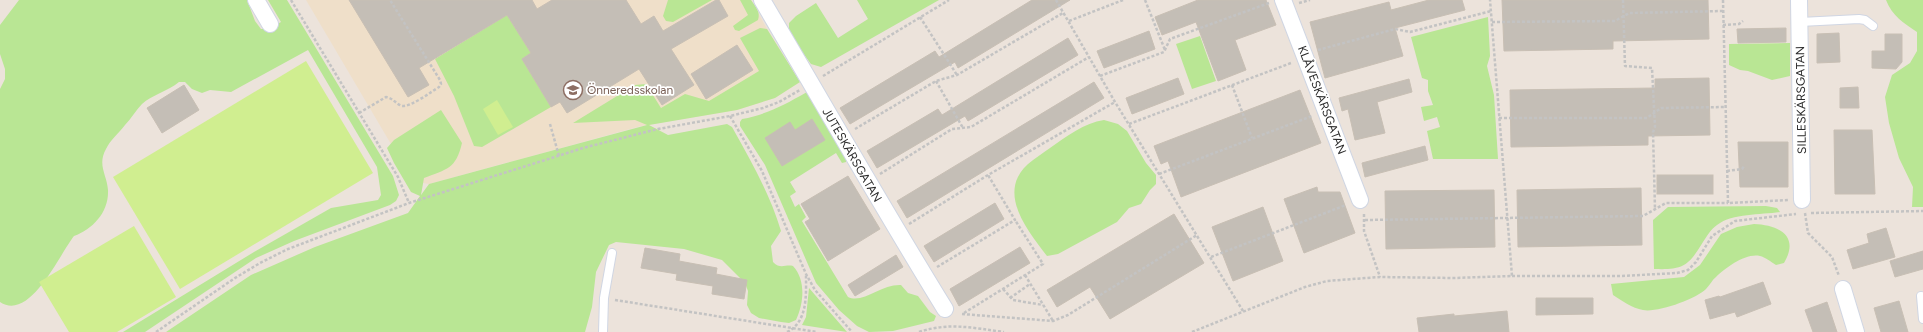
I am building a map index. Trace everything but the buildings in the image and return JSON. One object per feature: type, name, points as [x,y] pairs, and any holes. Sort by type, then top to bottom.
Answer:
[{"type":"street","points":[[256,0],[270,24]]},
{"type":"street","name":"JUTESKÄRSGATAN","points":[[762,0],[867,182],[945,309]]},
{"type":"street","name":"SILLESKÄRSGATAN","points":[[1799,0],[1803,206]]},
{"type":"street","name":"KLÅVESKÄRSGATAN","points":[[1277,1],[1304,55],[1360,200]]},
{"type":"street","points":[[1843,289],[1856,332]]},
{"type":"lane","points":[[1800,22],[1859,19],[1865,20],[1873,26]]},
{"type":"lane","points":[[603,332],[604,298],[612,253]]},
{"type":"lane","points":[[1921,296],[1923,320]]},
{"type":"path","points":[[291,0],[398,177],[409,203]]},
{"type":"path","points":[[359,113],[386,97],[390,97],[400,105],[409,105],[439,87],[441,84],[440,80],[390,0]]},
{"type":"path","points":[[156,332],[235,278],[260,263],[288,249],[409,203],[558,156],[658,129],[730,116],[779,102],[949,0]]},
{"type":"path","points":[[1056,0],[1115,102],[1243,311]]},
{"type":"path","points":[[1069,21],[1123,0]]},
{"type":"path","points":[[1146,0],[1165,50]]},
{"type":"path","points":[[1490,0],[1498,118],[1512,276]]},
{"type":"path","points":[[1622,0],[1625,66],[1652,68],[1655,210]]},
{"type":"path","points":[[1723,0],[1728,203]]},
{"type":"path","points":[[1100,76],[1165,50],[1170,39],[1277,1]]},
{"type":"path","points":[[1129,124],[1232,85],[1304,55],[1395,29],[1410,32],[1491,11]]},
{"type":"path","points":[[1492,22],[1615,21],[1628,13],[1723,11]]},
{"type":"path","points":[[841,137],[936,81],[957,75],[1063,12]]},
{"type":"path","points":[[920,17],[957,75]]},
{"type":"path","points":[[1723,25],[1739,24],[1743,21]]},
{"type":"path","points":[[867,182],[952,129],[971,127],[1089,57]]},
{"type":"path","points":[[936,81],[963,128]]},
{"type":"path","points":[[1232,85],[1252,138]]},
{"type":"path","points":[[897,232],[988,175],[1115,102]]},
{"type":"path","points":[[1498,118],[1647,118],[1661,108],[1725,107]]},
{"type":"path","points":[[1159,174],[1326,111]]},
{"type":"path","points":[[730,116],[762,171],[806,274],[815,290],[852,332]]},
{"type":"path","points":[[550,124],[558,156]]},
{"type":"path","points":[[1727,171],[1742,168],[1745,165]]},
{"type":"path","points":[[962,314],[1043,264],[988,175]]},
{"type":"path","points":[[1211,257],[1360,200],[1365,220],[1364,231],[1380,277]]},
{"type":"path","points":[[1365,220],[1643,216],[1666,203],[1728,203],[1923,211]]},
{"type":"path","points":[[1192,332],[1305,287],[1327,281],[1380,277],[1454,278],[1512,276],[1621,276],[1677,273],[1688,270],[1696,262],[1712,236],[1735,221],[1803,206]]},
{"type":"path","points":[[1803,206],[1808,233],[1832,257],[1843,289]]},
{"type":"path","points":[[924,275],[1015,220]]},
{"type":"path","points":[[945,309],[950,312],[962,314],[1053,321],[1068,315],[1197,235]]},
{"type":"path","points":[[787,332],[794,328],[800,321],[804,307],[806,274]]},
{"type":"path","points":[[1025,276],[1053,321]]},
{"type":"path","points":[[1010,298],[1030,284]]},
{"type":"path","points":[[1002,289],[1010,298],[1043,305]]},
{"type":"path","points":[[604,298],[817,332]]},
{"type":"path","points":[[919,332],[946,325],[1004,332]]},
{"type":"shaded area","name":"Önneredsskolan","points":[[306,0],[751,0],[800,82],[775,98],[737,110],[641,126],[429,184],[418,182],[411,178]]},
{"type":"green space","points":[[19,0],[247,0],[255,21],[261,29],[268,29],[281,22],[268,0],[287,0],[393,176],[399,195],[396,201],[390,205],[294,241],[256,258],[145,332],[123,332],[254,252],[331,208],[378,200],[381,195],[377,167],[308,50],[231,92],[210,90],[202,93],[192,89],[185,82],[179,82],[142,104],[108,145],[103,155],[102,165],[108,190],[108,198],[103,212],[98,219],[87,229],[74,236],[43,284],[33,295],[22,303],[11,306],[0,302],[0,89],[5,79],[5,69],[0,54],[0,25]]},
{"type":"green space","points":[[668,0],[712,0],[673,22],[666,21],[663,16]]},
{"type":"green space","points":[[740,0],[751,0],[757,9],[759,17],[758,20],[739,31],[735,30],[733,26],[748,15]]},
{"type":"green space","points":[[857,0],[939,0],[821,67],[811,64],[789,33],[789,23],[796,16],[816,3],[838,38],[868,19]]},
{"type":"green space","points":[[1886,0],[1923,0],[1923,207],[1912,207],[1913,187],[1899,158],[1889,123],[1885,97],[1892,75],[1910,63],[1917,51],[1917,32],[1895,15]]},
{"type":"green space","points":[[507,15],[531,53],[522,59],[551,107],[482,147],[474,146],[454,96],[435,59]]},
{"type":"green space","points":[[1488,17],[1490,56],[1487,66],[1494,95],[1498,159],[1433,159],[1427,131],[1440,127],[1437,117],[1424,121],[1421,107],[1433,105],[1428,91],[1428,80],[1422,78],[1411,37]]},
{"type":"green space","points":[[760,28],[767,29],[800,82],[775,98],[737,110],[649,125],[668,135],[727,124],[732,127],[766,191],[777,217],[781,231],[771,246],[773,262],[778,266],[793,266],[800,278],[802,285],[802,299],[796,320],[789,323],[781,322],[759,318],[751,313],[747,305],[748,291],[745,283],[722,260],[684,249],[616,242],[609,245],[596,272],[592,307],[585,332],[166,332],[251,275],[315,247],[408,213],[420,196],[411,192],[387,148],[394,140],[441,110],[462,143],[460,152],[453,163],[445,170],[424,178],[421,195],[429,184],[647,125],[635,120],[573,123],[635,85],[646,84],[661,108],[685,94],[709,101],[759,71],[740,38]]},
{"type":"green space","points":[[1200,36],[1216,81],[1192,89],[1176,44]]},
{"type":"green space","points":[[1790,43],[1790,76],[1772,80],[1729,65],[1729,44]]},
{"type":"green space","points":[[306,61],[373,173],[180,289],[113,177]]},
{"type":"green space","points":[[807,92],[846,158],[846,162],[842,163],[836,153],[790,182],[796,192],[790,196],[795,207],[799,204],[806,217],[802,221],[848,297],[860,298],[886,287],[901,285],[908,293],[918,296],[930,312],[936,316],[934,321],[893,331],[869,332],[857,326],[839,310],[816,283],[765,165],[740,126],[742,119],[776,108]]},
{"type":"green space","points":[[497,100],[513,127],[498,135],[483,109]]},
{"type":"green space","points":[[1104,120],[1118,124],[1127,131],[1146,163],[1156,175],[1156,184],[1141,204],[1129,208],[1117,222],[1058,254],[1047,256],[1024,224],[1018,212],[1015,199],[1015,187],[1019,175],[1028,164],[1069,135],[1090,124]]},
{"type":"green space","points":[[1766,206],[1777,208],[1780,212],[1739,216],[1723,221],[1713,228],[1688,262],[1671,269],[1654,269],[1653,220],[1668,207]]},
{"type":"green space","points":[[1754,224],[1779,230],[1788,239],[1790,246],[1784,263],[1776,265],[1760,256],[1742,259],[1720,273],[1701,293],[1685,301],[1657,309],[1643,310],[1635,308],[1613,295],[1611,284],[1684,277],[1700,265],[1721,234],[1737,227]]},
{"type":"green space","points":[[134,226],[176,297],[117,332],[69,332],[39,282]]},
{"type":"green space","points":[[809,288],[847,332],[802,325],[806,317]]},
{"type":"place","name":"Önneredsskolan","points":[[573,90]]}]
